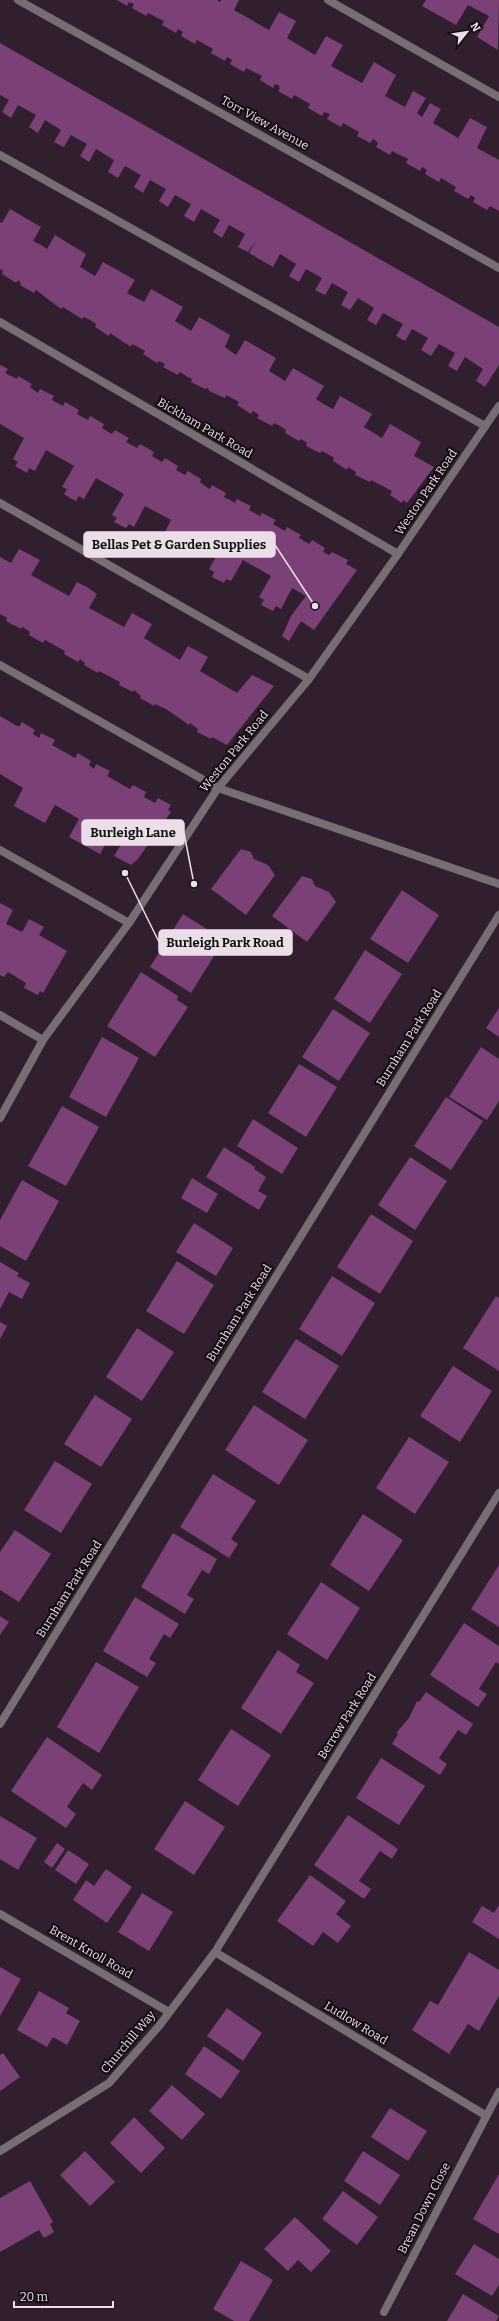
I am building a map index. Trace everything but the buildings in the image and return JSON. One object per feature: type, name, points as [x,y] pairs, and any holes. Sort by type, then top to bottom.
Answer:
[{"type":"street","name":"Torr View Avenue","points":[[18,0],[499,268]]},
{"type":"street","points":[[328,0],[499,97]]},
{"type":"street","points":[[0,155],[485,426]]},
{"type":"street","name":"Bickham Park Road","points":[[0,322],[398,554]]},
{"type":"street","name":"Weston Park Road","points":[[0,1118],[43,1040],[129,923],[218,788],[309,679],[398,554],[499,406]]},
{"type":"street","points":[[0,502],[309,679]]},
{"type":"street","points":[[0,665],[218,788],[499,884]]},
{"type":"street","points":[[0,850],[129,923]]},
{"type":"street","name":"Burnham Park Road","points":[[0,1724],[499,915]]},
{"type":"street","points":[[0,1015],[43,1040]]},
{"type":"street","name":"Berrow Park Road","points":[[215,1952],[499,1493]]},
{"type":"street","name":"Brent Knoll Road","points":[[0,1914],[169,2012]]},
{"type":"street","name":"Churchill Way","points":[[0,2151],[109,2083],[169,2012],[215,1952]]},
{"type":"street","name":"Ludlow Road","points":[[215,1952],[485,2115]]},
{"type":"street","name":"Brean Down Close","points":[[384,2312],[485,2115],[499,2092]]},
{"type":"place","name":"Bellas Pet & Garden Supplies","points":[[315,606]]},
{"type":"place","name":"Burleigh Park Road","points":[[125,873]]},
{"type":"place","name":"Burleigh Lane","points":[[194,884]]}]
